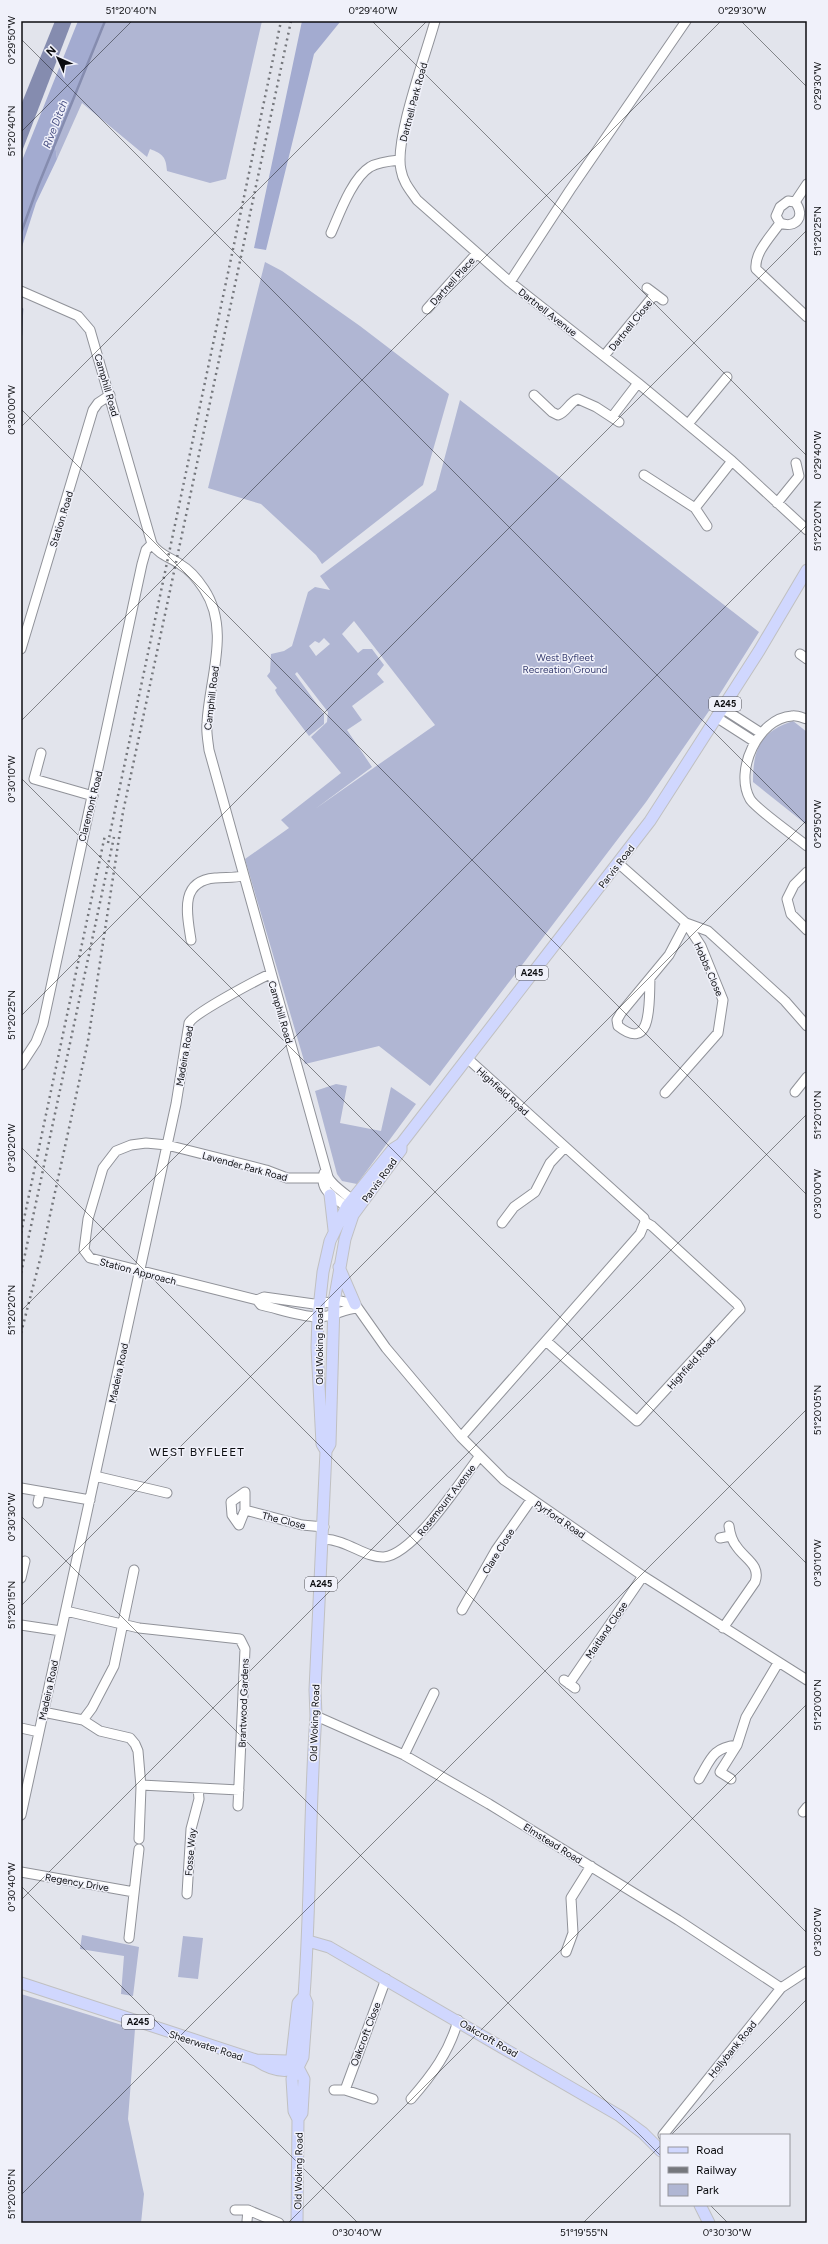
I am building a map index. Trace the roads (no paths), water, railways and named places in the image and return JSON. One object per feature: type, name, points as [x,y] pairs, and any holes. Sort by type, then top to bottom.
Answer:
[{"type":"main road","name":"Parvis Road","points":[[353,1207],[393,1149],[401,1144],[650,821],[719,713],[807,570]]},
{"type":"main road","points":[[330,1195],[334,1230]]},
{"type":"main road","name":"Old Woking Road","points":[[326,1451],[322,1444],[319,1390],[319,1304],[323,1272],[334,1230],[353,1207]]},
{"type":"main road","name":"Old Woking Road","points":[[297,2223],[298,2119],[294,2111],[292,2079],[297,2068],[292,2056],[298,2003],[304,1996],[308,1941],[308,1880],[316,1716],[316,1661],[324,1539],[326,1451],[330,1444],[334,1302],[339,1266],[353,1207]]},
{"type":"main road","points":[[339,1266],[356,1306]]},
{"type":"main road","name":"Oakcroft Road","points":[[308,1941],[329,1947],[458,2020],[620,2116],[659,2145]]},
{"type":"main road","name":"Sheerwater Road","points":[[21,1983],[256,2060],[266,2067],[286,2072],[297,2068]]},
{"type":"main road","points":[[700,2206],[709,2223]]},
{"type":"street","name":"Dartnell Park Road","points":[[435,21],[404,129],[400,170],[405,183],[417,200],[510,282]]},
{"type":"street","name":"Dartnell Avenue","points":[[686,21],[579,177],[510,282],[688,424],[732,461],[807,530]]},
{"type":"street","points":[[331,233],[342,206],[359,178],[370,168],[386,162],[400,160]]},
{"type":"street","points":[[796,202],[807,184]]},
{"type":"street","points":[[788,201],[796,202],[799,207],[799,219],[794,224],[788,226],[780,224],[776,216],[780,208],[788,201]]},
{"type":"street","points":[[780,224],[759,254],[755,262],[756,269],[807,317]]},
{"type":"street","name":"Dartnell Place","points":[[427,309],[477,253]]},
{"type":"street","name":"Dartnell Close","points":[[647,288],[663,300]]},
{"type":"street","name":"Camphill Road","points":[[21,291],[75,314],[87,325],[95,342],[152,544],[161,554],[182,565],[191,574],[206,591],[213,608],[217,627],[217,651],[206,722],[215,777],[326,1168],[331,1183],[353,1207]]},
{"type":"street","name":"Dartnell Close","points":[[604,356],[655,294]]},
{"type":"street","points":[[688,424],[717,395],[727,377]]},
{"type":"street","points":[[534,395],[552,412],[558,415],[562,413],[572,401],[578,399],[586,401],[615,420],[638,383]]},
{"type":"street","name":"Station Road","points":[[21,649],[93,410],[98,403],[110,395]]},
{"type":"street","points":[[695,508],[732,461]]},
{"type":"street","points":[[777,503],[803,476],[796,463]]},
{"type":"street","points":[[644,475],[695,508],[707,526]]},
{"type":"street","name":"Claremont Road","points":[[21,1065],[36,1042],[43,1024],[66,907],[93,796],[142,564],[146,550],[152,544]]},
{"type":"street","points":[[719,713],[761,733]]},
{"type":"street","points":[[719,713],[755,742]]},
{"type":"street","points":[[807,719],[792,716],[778,721],[761,733],[755,742],[744,767],[745,786],[751,801],[807,846]]},
{"type":"street","points":[[41,753],[34,779],[93,796]]},
{"type":"street","name":"Hobbs Close","points":[[618,863],[686,924],[701,946],[722,1000],[718,1033],[665,1093]]},
{"type":"street","points":[[807,872],[794,885],[787,899],[791,914],[807,930]]},
{"type":"street","points":[[191,940],[186,928],[188,895],[202,880],[243,876]]},
{"type":"street","points":[[686,924],[708,931],[785,1001],[807,1026]]},
{"type":"street","name":"Hobbs Close","points":[[650,978],[646,1024],[642,1031],[637,1035],[631,1035],[618,1026],[617,1020],[650,978],[677,944],[686,924]]},
{"type":"street","name":"Madeira Road","points":[[21,1815],[140,1272],[167,1145],[191,1019],[270,974]]},
{"type":"street","name":"Highfield Road","points":[[467,1058],[644,1218],[645,1222],[652,1226],[737,1304],[740,1309],[637,1421],[546,1341]]},
{"type":"street","points":[[795,1092],[807,1077]]},
{"type":"street","name":"Station Approach","points":[[167,1145],[138,1144],[116,1151],[103,1168],[88,1219],[84,1244],[87,1256],[140,1272],[257,1300],[264,1297],[319,1304],[334,1302]]},
{"type":"street","name":"Lavender Park Road","points":[[167,1145],[266,1170],[287,1178],[323,1178]]},
{"type":"street","points":[[502,1223],[514,1207],[535,1192],[550,1163],[565,1147]]},
{"type":"street","points":[[326,1168],[323,1178],[326,1189],[330,1195],[353,1207]]},
{"type":"street","points":[[461,1437],[640,1234],[645,1222]]},
{"type":"street","name":"Station Approach","points":[[257,1300],[261,1305],[318,1317]]},
{"type":"street","points":[[334,1302],[356,1306]]},
{"type":"street","points":[[318,1317],[334,1314],[344,1309],[356,1306]]},
{"type":"street","name":"Pyrford Road","points":[[356,1306],[386,1348],[461,1437],[479,1457],[504,1480],[643,1576],[807,1680]]},
{"type":"street","name":"Rosemount Avenue","points":[[324,1539],[337,1540],[376,1556],[385,1557],[394,1554],[422,1532],[479,1457]]},
{"type":"street","points":[[95,1476],[167,1493]]},
{"type":"street","points":[[21,1488],[90,1500]]},
{"type":"street","points":[[38,1503],[40,1492]]},
{"type":"street","name":"Clare Close","points":[[467,1607],[496,1550],[531,1500]]},
{"type":"street","name":"The Close","points":[[245,1510],[302,1525],[324,1527]]},
{"type":"street","points":[[723,1628],[755,1582],[757,1574],[755,1566],[737,1548],[730,1536],[729,1526]]},
{"type":"street","points":[[720,1538],[730,1536]]},
{"type":"street","points":[[21,1578],[25,1561]]},
{"type":"street","points":[[83,1720],[92,1708],[114,1666],[134,1570]]},
{"type":"street","name":"Maitland Close","points":[[569,1684],[643,1576]]},
{"type":"street","name":"Brantwood Gardens","points":[[66,1611],[123,1624],[166,1631],[234,1637],[242,1642],[245,1649],[238,1806]]},
{"type":"street","points":[[21,1626],[61,1631]]},
{"type":"street","points":[[731,1779],[720,1772],[737,1745],[746,1717],[778,1663]]},
{"type":"street","points":[[404,1755],[434,1693]]},
{"type":"street","points":[[43,1712],[83,1720],[100,1731],[130,1738],[138,1750],[141,1785],[139,1844],[129,1938]]},
{"type":"street","name":"Elmstead Road","points":[[316,1716],[404,1755],[489,1804],[591,1866],[781,1988]]},
{"type":"street","points":[[21,1728],[39,1732]]},
{"type":"street","points":[[699,1779],[715,1752],[719,1749],[737,1745]]},
{"type":"street","points":[[141,1785],[239,1790]]},
{"type":"street","name":"Fosse Way","points":[[187,1894],[191,1829],[199,1798],[198,1788]]},
{"type":"street","points":[[566,1952],[573,1932],[571,1898],[591,1866]]},
{"type":"street","name":"Regency Drive","points":[[21,1872],[134,1892]]},
{"type":"street","name":"Hollybank Road","points":[[664,2134],[781,1988],[807,1971]]},
{"type":"street","name":"Oakcroft Close","points":[[345,2090],[386,1979]]},
{"type":"street","points":[[411,2099],[430,2077],[453,2040],[458,2020]]},
{"type":"street","points":[[334,2090],[345,2090],[373,2098]]},
{"type":"street","points":[[235,2210],[248,2210],[279,2223]]},
{"type":"street","points":[[247,2221],[248,2210]]},
{"type":"waterway","name":"Rive Ditch","points":[[21,233],[38,186],[105,21]]},
{"type":"waterway","name":"Rive Ditch","points":[[21,335],[22,309]]},
{"type":"railway","points":[[108,843],[281,21]]},
{"type":"railway","points":[[21,1333],[42,1252],[88,1041],[123,812],[291,21]]},
{"type":"railway","points":[[21,1233],[105,835]]},
{"type":"railway","points":[[21,1273],[114,837]]},
{"type":"district","name":"WEST BYFLEET","points":[[197,1452]]},
{"type":"park label","name":"West Byfleet Recreation Ground","points":[[565,662]]}]
